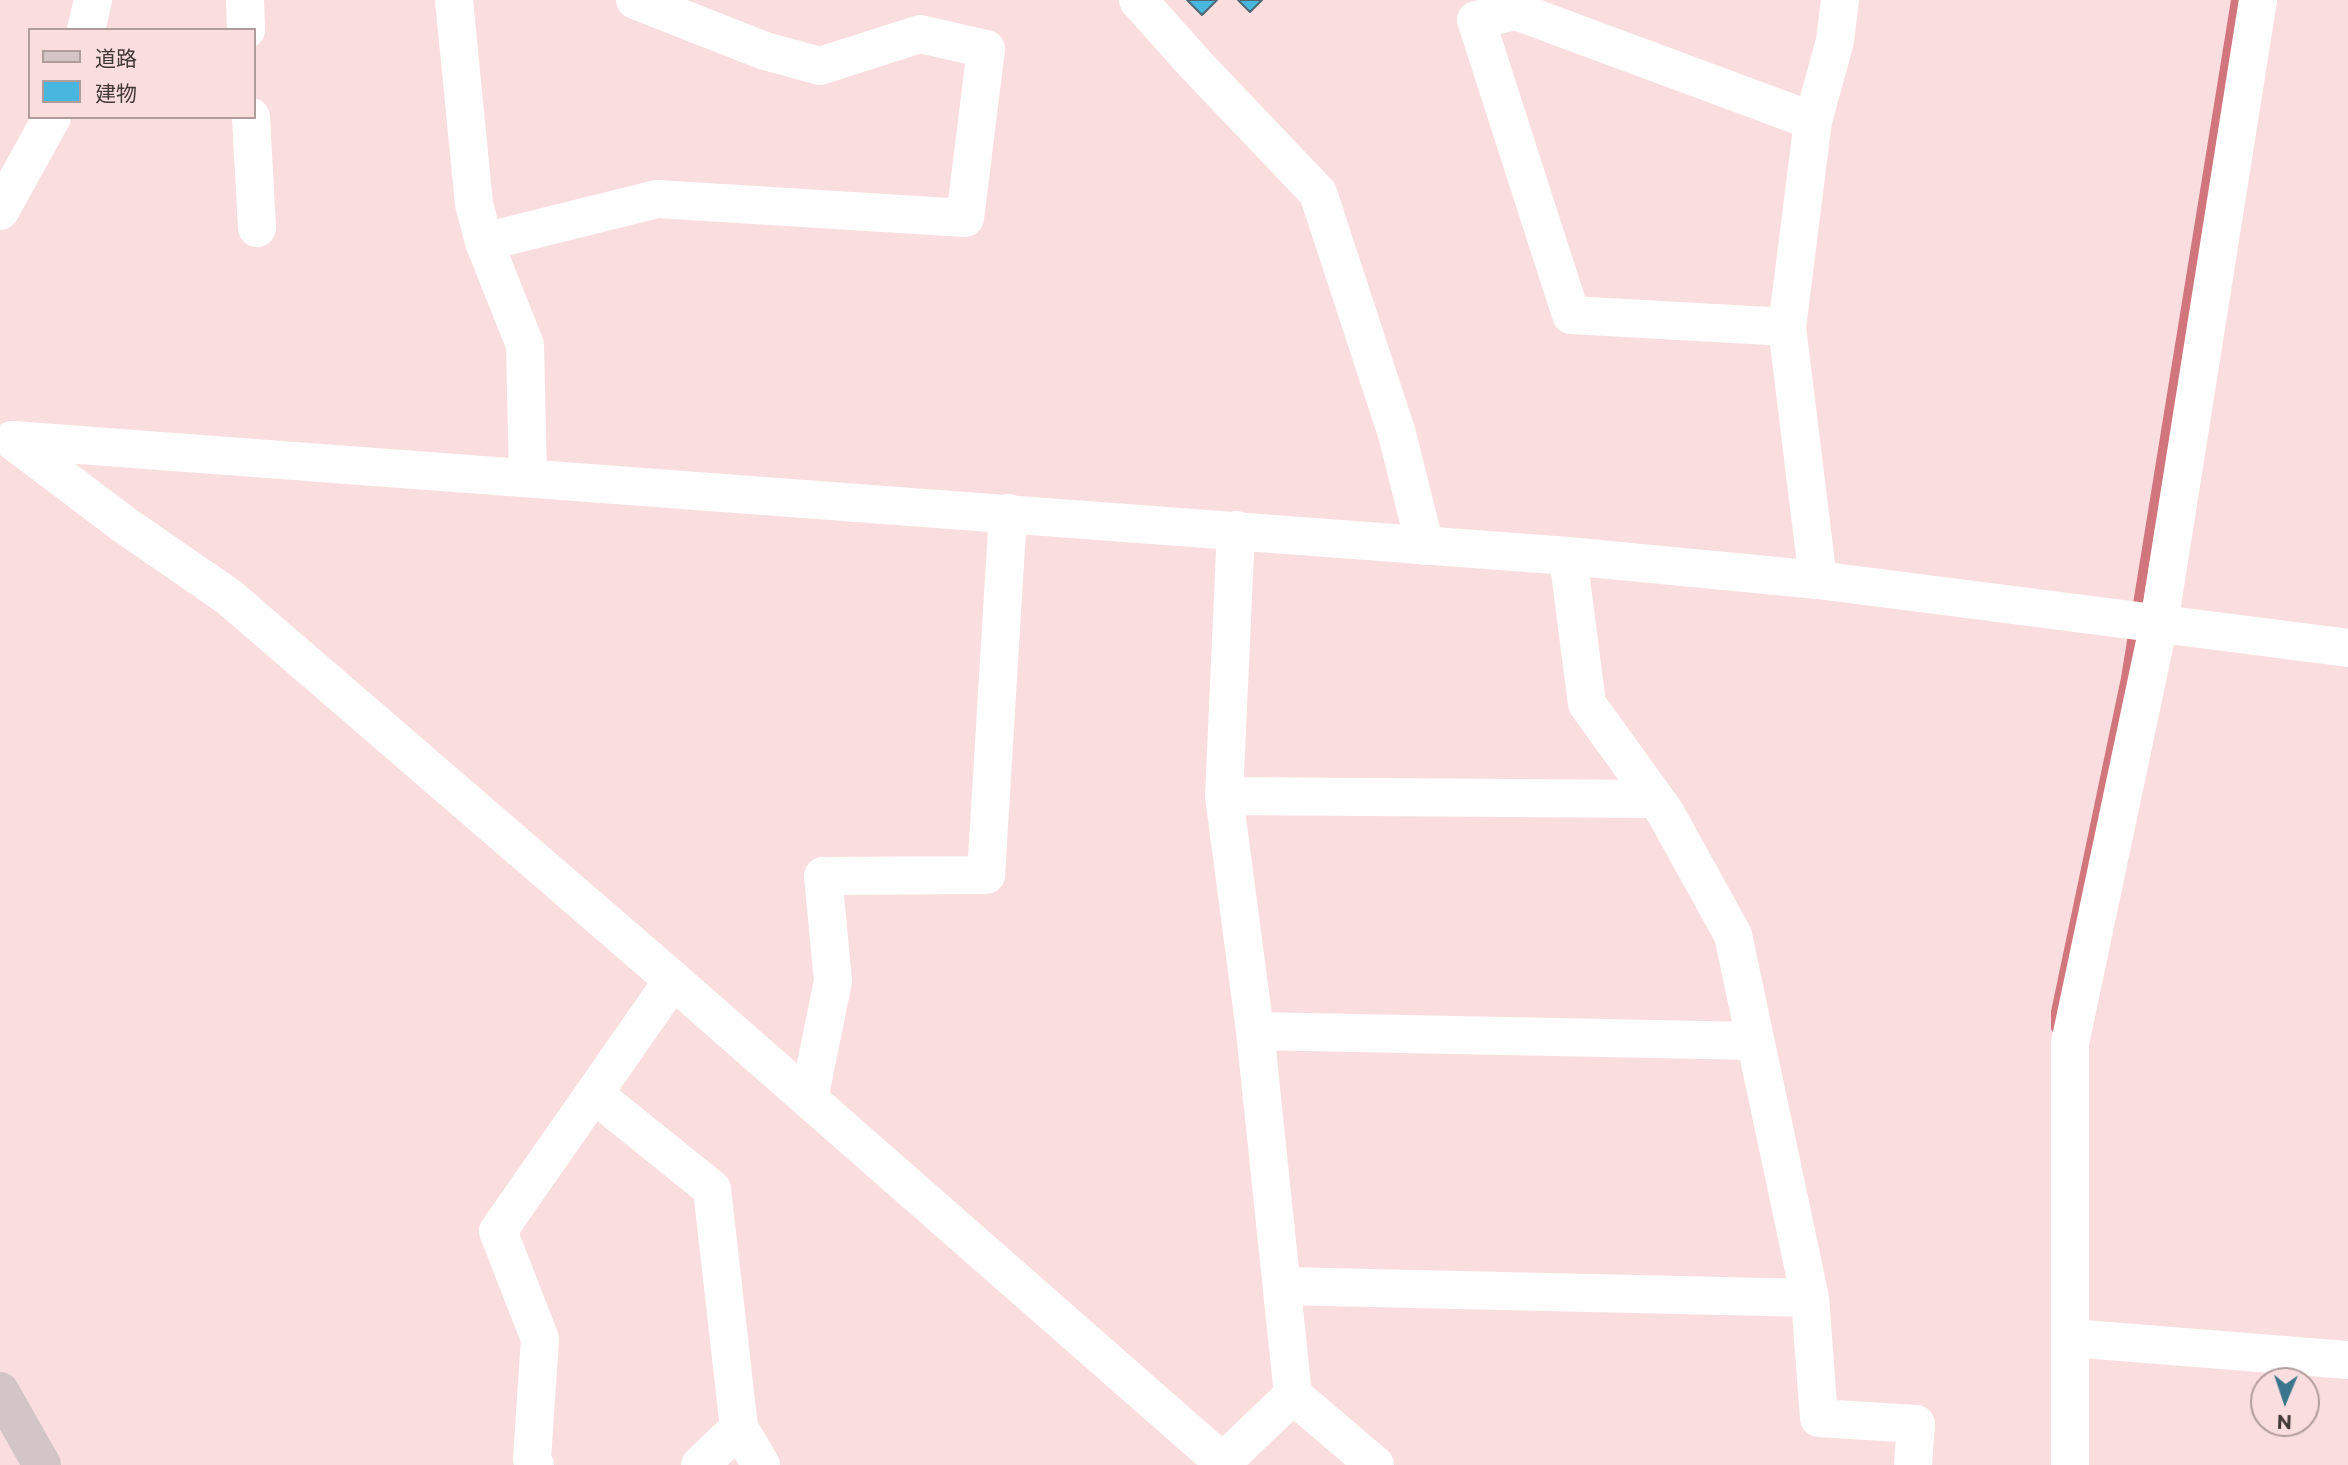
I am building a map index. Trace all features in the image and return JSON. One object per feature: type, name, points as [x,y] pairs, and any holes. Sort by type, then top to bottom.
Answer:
[{"type":"main road","points":[[0,1391],[42,1465]]},
{"type":"street","points":[[86,28],[93,0]]},
{"type":"street","points":[[245,0],[246,28]]},
{"type":"street","points":[[454,0],[474,204],[484,242],[525,345],[528,478]]},
{"type":"street","points":[[484,242],[657,200],[965,218],[986,49],[920,34],[820,66],[765,51],[635,0]]},
{"type":"street","points":[[1138,0],[1318,193],[1397,433],[1425,545]]},
{"type":"street","points":[[1818,580],[1787,327],[1814,121],[1835,41],[1840,0]]},
{"type":"street","points":[[2070,1465],[2070,1043],[2143,621],[2258,0]]},
{"type":"street","points":[[1787,327],[1571,315],[1473,10],[1516,11],[1814,121]]},
{"type":"street","points":[[0,211],[51,119]]},
{"type":"street","points":[[251,119],[257,228]]},
{"type":"street","points":[[4,431],[528,478],[1569,556],[1818,580],[2348,648]]},
{"type":"street","points":[[4,431],[127,526],[229,597],[673,980],[1225,1463],[1293,1395]]},
{"type":"street","points":[[809,1099],[833,981],[823,876],[986,875],[1008,513]]},
{"type":"street","points":[[1236,530],[1224,796],[1255,1031],[1293,1395],[1375,1465]]},
{"type":"street","points":[[1569,556],[1587,704],[1665,812],[1733,935],[1810,1298],[1819,1418],[1916,1424],[1913,1465]]},
{"type":"street","points":[[1224,796],[1655,799]]},
{"type":"street","points":[[535,1465],[532,1459],[540,1339],[498,1231],[673,980]]},
{"type":"street","points":[[1255,1031],[1754,1041]]},
{"type":"street","points":[[594,1094],[712,1189],[739,1428],[761,1465]]},
{"type":"street","points":[[1283,1286],[1810,1298]]},
{"type":"street","points":[[2071,1338],[2348,1360]]},
{"type":"street","points":[[700,1465],[739,1428]]},
{"type":"building","points":[[1187,0],[1217,0],[1202,15]]},
{"type":"building","points":[[1238,0],[1262,0],[1250,12]]},
{"type":"waterway","points":[[2056,1028],[2056,1012],[2126,678],[2236,0]]}]
